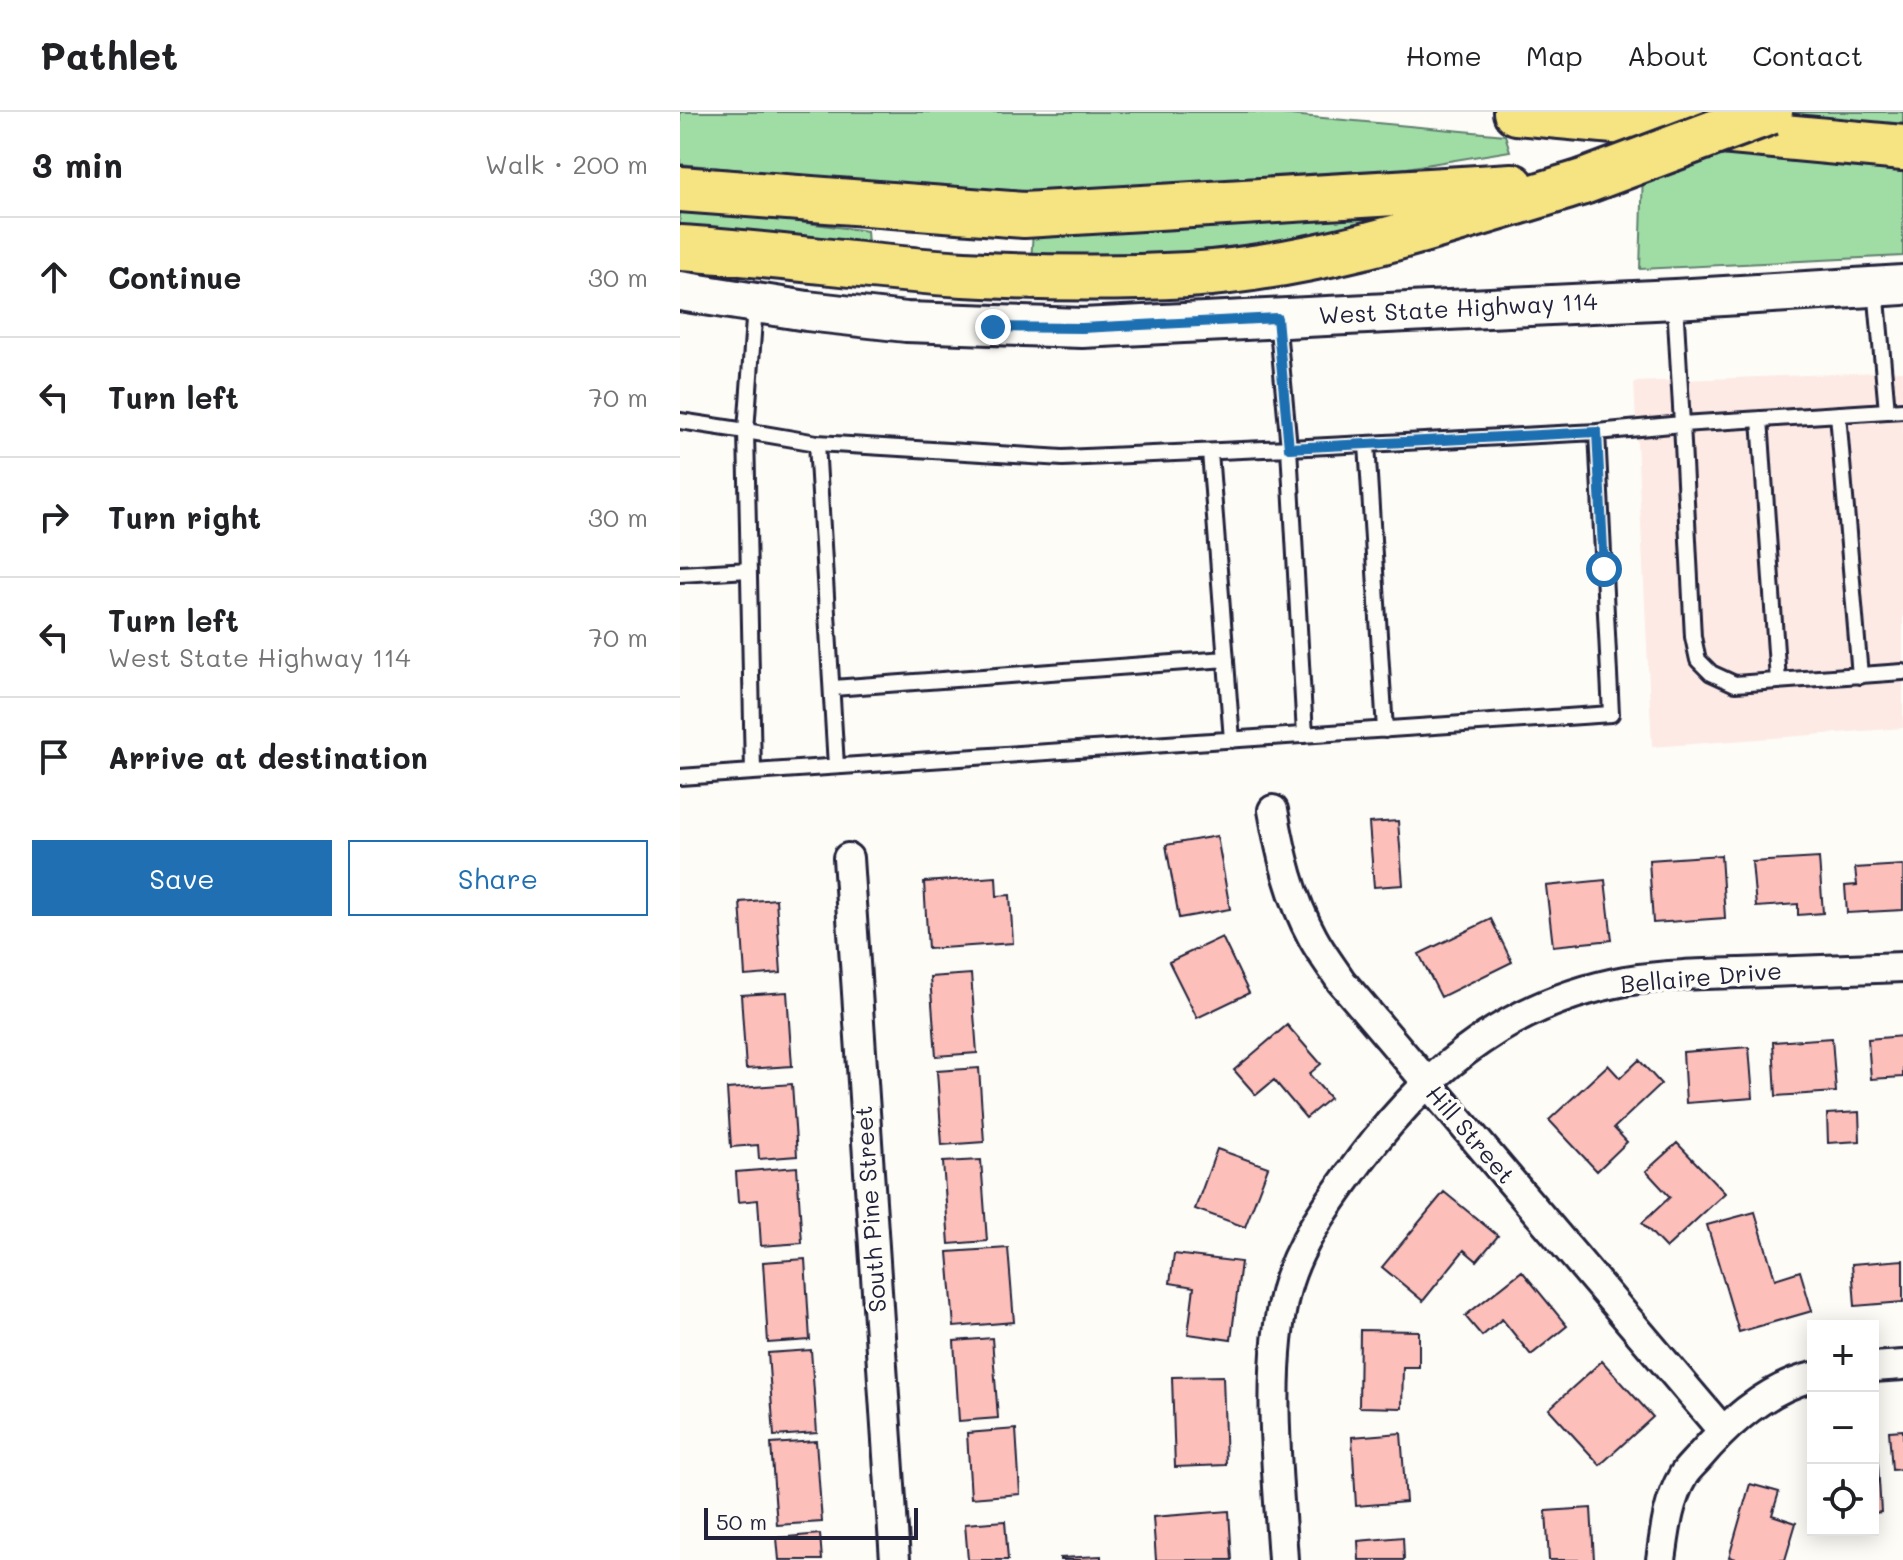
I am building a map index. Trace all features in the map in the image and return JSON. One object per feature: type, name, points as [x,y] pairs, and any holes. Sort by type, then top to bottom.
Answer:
[{"type":"highway","points":[[1516,112],[1903,148]]},
{"type":"highway","points":[[680,248],[963,274],[1051,277],[1190,275],[1303,260],[1387,241],[1583,182],[1770,112]]},
{"type":"highway","points":[[680,189],[1024,215],[1583,182]]},
{"type":"main road","name":"West State Highway 114","points":[[680,291],[906,322],[1082,328],[1890,286]]},
{"type":"street","name":"Hill Street","points":[[1273,810],[1288,882],[1314,940],[1365,1011],[1722,1430]]},
{"type":"street","name":"South Pine Street","points":[[848,858],[895,1560]]},
{"type":"street","name":"Bellaire Drive","points":[[1283,1560],[1275,1422],[1278,1344],[1286,1289],[1302,1250],[1327,1205],[1380,1131],[1426,1083],[1450,1061],[1491,1032],[1531,1009],[1625,981],[1690,975],[1903,967]]},
{"type":"street","points":[[1879,1367],[1903,1365]]},
{"type":"street","points":[[1661,1560],[1668,1517],[1683,1476],[1722,1430],[1765,1398],[1807,1378]]},
{"type":"lane","points":[[1887,411],[1890,286]]},
{"type":"lane","points":[[1675,299],[1693,637],[1698,660],[1711,673],[1735,684],[1903,672]]},
{"type":"lane","points":[[753,772],[746,431],[755,303]]},
{"type":"lane","points":[[1277,318],[1289,448],[1305,735]]},
{"type":"lane","points":[[680,421],[817,443],[1063,458],[1597,432],[1903,410]]},
{"type":"lane","points":[[1838,414],[1860,676]]},
{"type":"lane","points":[[1760,419],[1778,681]]},
{"type":"lane","points":[[680,777],[1611,714],[1597,432]]},
{"type":"lane","points":[[817,443],[836,766]]},
{"type":"lane","points":[[1367,444],[1385,730]]},
{"type":"lane","points":[[1210,452],[1232,740]]},
{"type":"lane","points":[[680,574],[749,570]]},
{"type":"lane","points":[[833,688],[1226,659]]},
{"type":"shaded area","points":[[1903,371],[1903,728],[1652,747],[1634,382]]},
{"type":"green space","points":[[680,112],[1258,112],[1505,135],[1510,151],[1358,176],[1040,198],[680,164]]},
{"type":"green space","points":[[1710,112],[1903,112],[1903,130]]},
{"type":"green space","points":[[1644,138],[1903,166],[1903,256],[1640,269]]},
{"type":"green space","points":[[680,206],[867,231],[868,245],[680,229]]},
{"type":"green space","points":[[1379,212],[1381,227],[1190,255],[1031,262],[1033,231],[1206,228]]},
{"type":"building","points":[[1398,821],[1403,885],[1374,887],[1369,823]]},
{"type":"building","points":[[1217,836],[1230,909],[1179,918],[1166,845]]},
{"type":"building","points":[[1721,855],[1725,918],[1653,923],[1649,860]]},
{"type":"building","points":[[1819,858],[1823,913],[1798,915],[1798,904],[1756,907],[1752,862]]},
{"type":"building","points":[[1903,865],[1903,910],[1847,913],[1845,886],[1857,885],[1855,868]]},
{"type":"building","points":[[996,877],[997,896],[1010,895],[1013,943],[928,949],[924,882]]},
{"type":"building","points":[[1605,880],[1612,940],[1553,946],[1546,886]]},
{"type":"building","points":[[776,899],[781,973],[745,976],[740,902]]},
{"type":"building","points":[[1491,919],[1512,962],[1441,997],[1419,954]]},
{"type":"building","points":[[1222,937],[1249,993],[1197,1018],[1169,962]]},
{"type":"building","points":[[971,974],[977,1053],[936,1056],[930,977]]},
{"type":"building","points":[[787,992],[792,1066],[746,1069],[741,995]]},
{"type":"building","points":[[1287,1025],[1321,1064],[1309,1074],[1330,1098],[1306,1118],[1274,1080],[1256,1095],[1234,1070]]},
{"type":"building","points":[[1903,1036],[1903,1077],[1871,1079],[1868,1039]]},
{"type":"building","points":[[1832,1038],[1836,1092],[1776,1096],[1773,1042]]},
{"type":"building","points":[[1749,1047],[1753,1098],[1686,1103],[1683,1052]]},
{"type":"building","points":[[1639,1060],[1661,1084],[1614,1128],[1627,1142],[1597,1171],[1549,1120],[1608,1065],[1620,1078]]},
{"type":"building","points":[[979,1068],[984,1142],[942,1145],[937,1071]]},
{"type":"building","points":[[792,1084],[797,1156],[759,1159],[758,1145],[731,1147],[727,1089]]},
{"type":"building","points":[[1859,1112],[1860,1141],[1828,1143],[1827,1114]]},
{"type":"building","points":[[1677,1143],[1725,1193],[1666,1248],[1642,1223],[1670,1197],[1646,1171]]},
{"type":"building","points":[[1217,1149],[1268,1167],[1245,1227],[1195,1209]]},
{"type":"building","points":[[981,1160],[987,1241],[949,1244],[943,1162]]},
{"type":"building","points":[[797,1167],[802,1243],[761,1246],[758,1200],[738,1202],[736,1172]]},
{"type":"building","points":[[1444,1192],[1498,1236],[1477,1261],[1464,1250],[1423,1301],[1382,1267]]},
{"type":"building","points":[[1755,1212],[1775,1279],[1800,1271],[1812,1311],[1739,1332],[1707,1225]]},
{"type":"building","points":[[1008,1248],[1014,1322],[954,1327],[948,1252]]},
{"type":"building","points":[[1174,1254],[1241,1262],[1231,1340],[1188,1334],[1194,1287],[1170,1283]]},
{"type":"building","points":[[805,1259],[810,1340],[768,1343],[763,1262]]},
{"type":"building","points":[[1903,1260],[1903,1302],[1855,1306],[1852,1264]]},
{"type":"building","points":[[1522,1271],[1567,1326],[1531,1355],[1502,1319],[1482,1336],[1465,1316]]},
{"type":"building","points":[[1360,1330],[1419,1331],[1419,1367],[1403,1367],[1402,1408],[1359,1407]]},
{"type":"building","points":[[992,1338],[998,1418],[959,1421],[954,1341]]},
{"type":"building","points":[[811,1350],[817,1433],[774,1436],[768,1353]]},
{"type":"building","points":[[1602,1361],[1653,1417],[1600,1465],[1549,1409]]},
{"type":"building","points":[[1223,1376],[1226,1465],[1175,1467],[1172,1377]]},
{"type":"building","points":[[1016,1429],[1020,1494],[971,1498],[967,1433]]},
{"type":"building","points":[[1903,1430],[1903,1469],[1892,1470],[1889,1431]]},
{"type":"building","points":[[1401,1433],[1406,1502],[1356,1506],[1352,1437]]},
{"type":"building","points":[[816,1441],[822,1522],[777,1525],[771,1444]]},
{"type":"building","points":[[1750,1484],[1779,1492],[1772,1515],[1796,1523],[1785,1560],[1740,1560],[1729,1557]]},
{"type":"building","points":[[1591,1508],[1594,1560],[1549,1560],[1546,1511]]},
{"type":"building","points":[[1229,1511],[1232,1560],[1156,1560],[1153,1517]]},
{"type":"building","points":[[1005,1521],[1008,1560],[968,1560],[965,1524]]},
{"type":"building","points":[[820,1534],[822,1560],[779,1560],[777,1538]]},
{"type":"building","points":[[1403,1537],[1404,1560],[1359,1560],[1358,1541]]},
{"type":"building","points":[[1101,1556],[1101,1560],[1060,1560],[1060,1558]]},
{"type":"route","points":[[993,327],[1082,328],[1277,318],[1289,448],[1597,432],[1604,569]]}]
